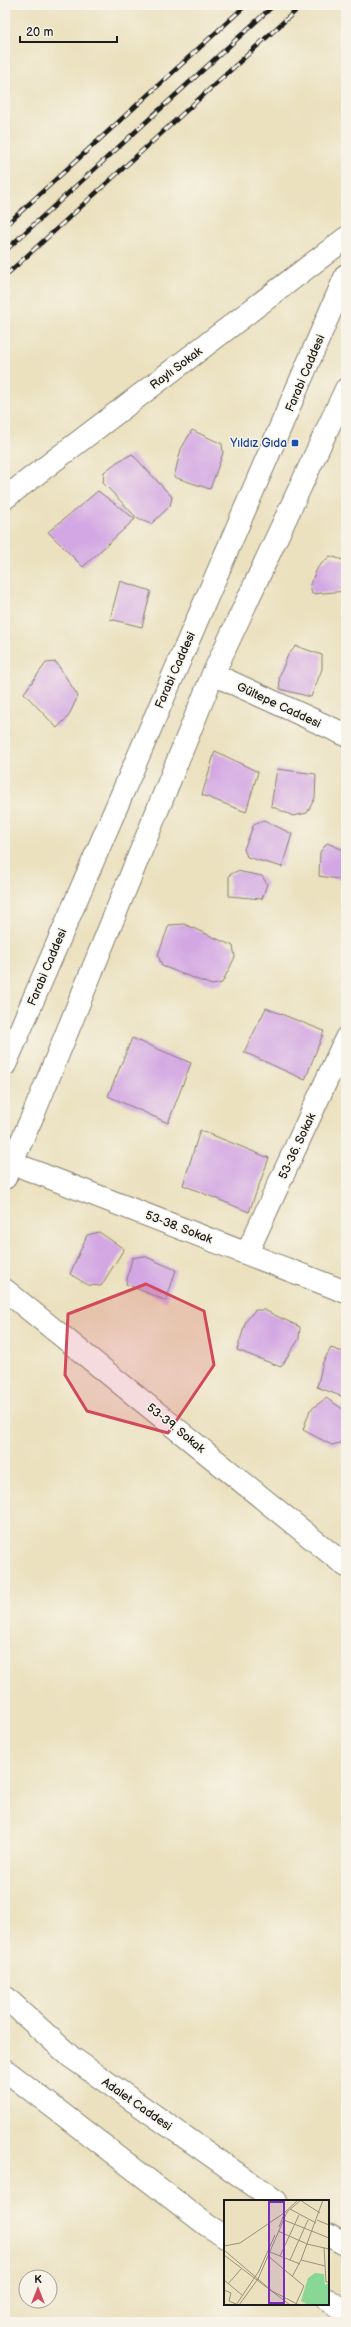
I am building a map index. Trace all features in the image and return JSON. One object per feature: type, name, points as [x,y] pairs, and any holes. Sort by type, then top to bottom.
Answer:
[{"type":"street","name":"Raylı Sokak","points":[[5,498],[346,238]]},
{"type":"street","name":"Farabi Caddesi","points":[[5,1065],[346,275]]},
{"type":"street","points":[[8,1171],[213,674],[341,412],[346,390]]},
{"type":"street","name":"Gültepe Caddesi","points":[[213,674],[346,735]]},
{"type":"street","name":"53-36. Sokak","points":[[248,1253],[346,1038]]},
{"type":"street","name":"53-38. Sokak","points":[[8,1171],[248,1253],[346,1292]]},
{"type":"street","name":"53-39. Sokak","points":[[5,1290],[346,1566]]},
{"type":"street","name":"Adalet Caddesi","points":[[5,1997],[71,2057],[275,2200]]},
{"type":"street","points":[[5,2070],[208,2226],[224,2235]]},
{"type":"street","points":[[329,2236],[346,2245]]},
{"type":"street","points":[[329,2301],[346,2311]]},
{"type":"highlighted area","points":[[146,1284],[204,1311],[214,1365],[168,1433],[87,1411],[65,1375],[68,1314]]},
{"type":"building","points":[[192,430],[222,444],[223,453],[210,489],[174,477],[181,449]]},
{"type":"building","points":[[132,454],[172,497],[170,506],[151,524],[138,519],[103,483],[104,472],[117,462]]},
{"type":"building","points":[[98,491],[135,519],[83,567],[48,532]]},
{"type":"building","points":[[330,556],[346,561],[346,591],[312,594],[310,584],[318,567]]},
{"type":"building","points":[[120,581],[151,591],[142,627],[110,619]]},
{"type":"building","points":[[346,627],[346,648],[342,637]]},
{"type":"building","points":[[296,646],[322,655],[322,669],[311,697],[280,689],[279,677],[288,655]]},
{"type":"building","points":[[56,662],[78,696],[68,717],[57,728],[24,693],[46,663]]},
{"type":"building","points":[[215,751],[258,772],[246,812],[202,795]]},
{"type":"building","points":[[277,769],[316,774],[315,798],[307,813],[293,816],[271,806]]},
{"type":"building","points":[[264,820],[292,834],[282,867],[247,857],[244,849],[254,824]]},
{"type":"building","points":[[327,843],[346,851],[344,880],[319,876],[320,852]]},
{"type":"building","points":[[237,871],[262,876],[267,884],[262,899],[229,896],[229,875]]},
{"type":"building","points":[[184,924],[233,946],[235,957],[222,983],[212,985],[162,966],[158,955],[169,925]]},
{"type":"building","points":[[266,1008],[324,1031],[305,1080],[244,1052]]},
{"type":"building","points":[[132,1038],[191,1063],[168,1123],[108,1096]]},
{"type":"building","points":[[200,1130],[269,1158],[249,1212],[183,1185]]},
{"type":"building","points":[[99,1232],[124,1249],[101,1286],[88,1285],[70,1274],[87,1235]]},
{"type":"building","points":[[144,1256],[176,1270],[166,1301],[126,1284],[132,1258]]},
{"type":"building","points":[[255,1310],[264,1310],[300,1327],[299,1339],[281,1367],[237,1350],[246,1321]]},
{"type":"building","points":[[331,1348],[346,1353],[346,1398],[317,1387],[323,1362]]},
{"type":"building","points":[[326,1398],[346,1411],[346,1437],[343,1442],[332,1445],[303,1430],[310,1410]]},
{"type":"railway","points":[[5,226],[246,5]]},
{"type":"railway","points":[[5,251],[274,5]]},
{"type":"railway","points":[[5,276],[302,5]]},
{"type":"place","name":"Yıldız Gıda","points":[[295,443]]}]
